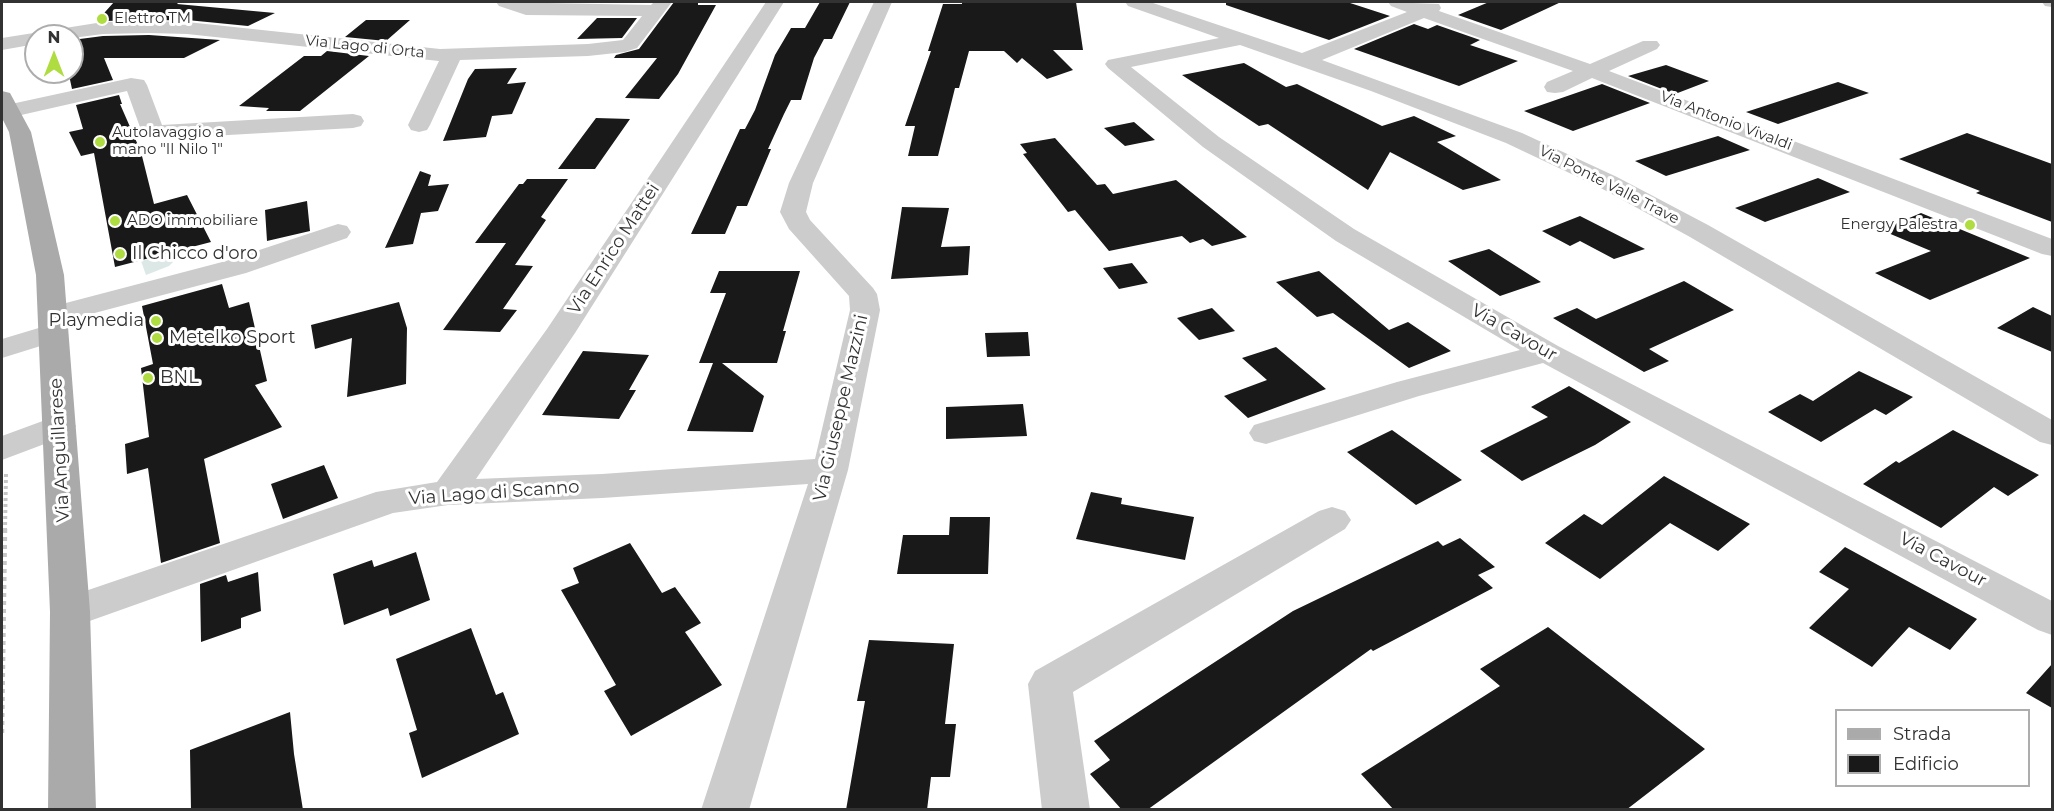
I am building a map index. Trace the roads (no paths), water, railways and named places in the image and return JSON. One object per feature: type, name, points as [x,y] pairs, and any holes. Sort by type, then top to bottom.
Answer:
[{"type":"main road","name":"Via Anguillarese","points":[[8,119],[50,275],[70,612],[72,810]]},
{"type":"street","points":[[505,2],[526,9],[659,6]]},
{"type":"street","name":"Via Enrico Mattei","points":[[448,493],[560,333],[775,2]]},
{"type":"street","name":"Via Giuseppe Mazzini","points":[[725,810],[830,470],[865,310],[863,294],[798,224],[792,212],[801,183],[883,2]]},
{"type":"street","name":"Via Ponte Valle Trave","points":[[1134,2],[1379,86],[1514,138],[1608,182],[1699,231],[2051,432]]},
{"type":"street","name":"Via Antonio Vivaldi","points":[[1397,2],[1594,72],[2052,248]]},
{"type":"street","points":[[1303,60],[1447,2]]},
{"type":"street","name":"Via Lago di Orta","points":[[84,31],[149,27],[452,56],[598,50],[625,46],[637,38],[659,6]]},
{"type":"street","name":"Via Cavour","points":[[1241,39],[1115,64],[1202,135],[1345,235],[1396,262],[1547,353],[2052,619]]},
{"type":"street","points":[[2,44],[24,40]]},
{"type":"street","points":[[1555,87],[1594,72],[1650,45]]},
{"type":"street","points":[[419,125],[452,56]]},
{"type":"street","points":[[8,119],[130,84],[136,85],[152,130],[157,132],[353,121]]},
{"type":"street","points":[[2,349],[53,324],[236,267],[338,232]]},
{"type":"street","points":[[1266,433],[1408,389],[1547,353]]},
{"type":"street","points":[[4,448],[59,426]]},
{"type":"street","name":"Via Lago di Scanno","points":[[70,612],[389,501],[448,493],[602,486],[830,470]]},
{"type":"street","points":[[1066,810],[1050,684],[1332,520]]},
{"type":"place","name":"Elettro TM","points":[[102,19]]},
{"type":"place","name":"Autolavaggio a mano \"Il Nilo 1\"","points":[[100,142]]},
{"type":"place","name":"ADO immobiliare","points":[[115,221]]},
{"type":"place","name":"Energy Palestra","points":[[1970,225]]},
{"type":"place","name":"Il Chicco d'oro","points":[[120,254]]},
{"type":"place","name":"Playmedia","points":[[156,321]]},
{"type":"place","name":"Metelko Sport","points":[[157,338]]},
{"type":"place","name":"BNL","points":[[148,378]]}]
